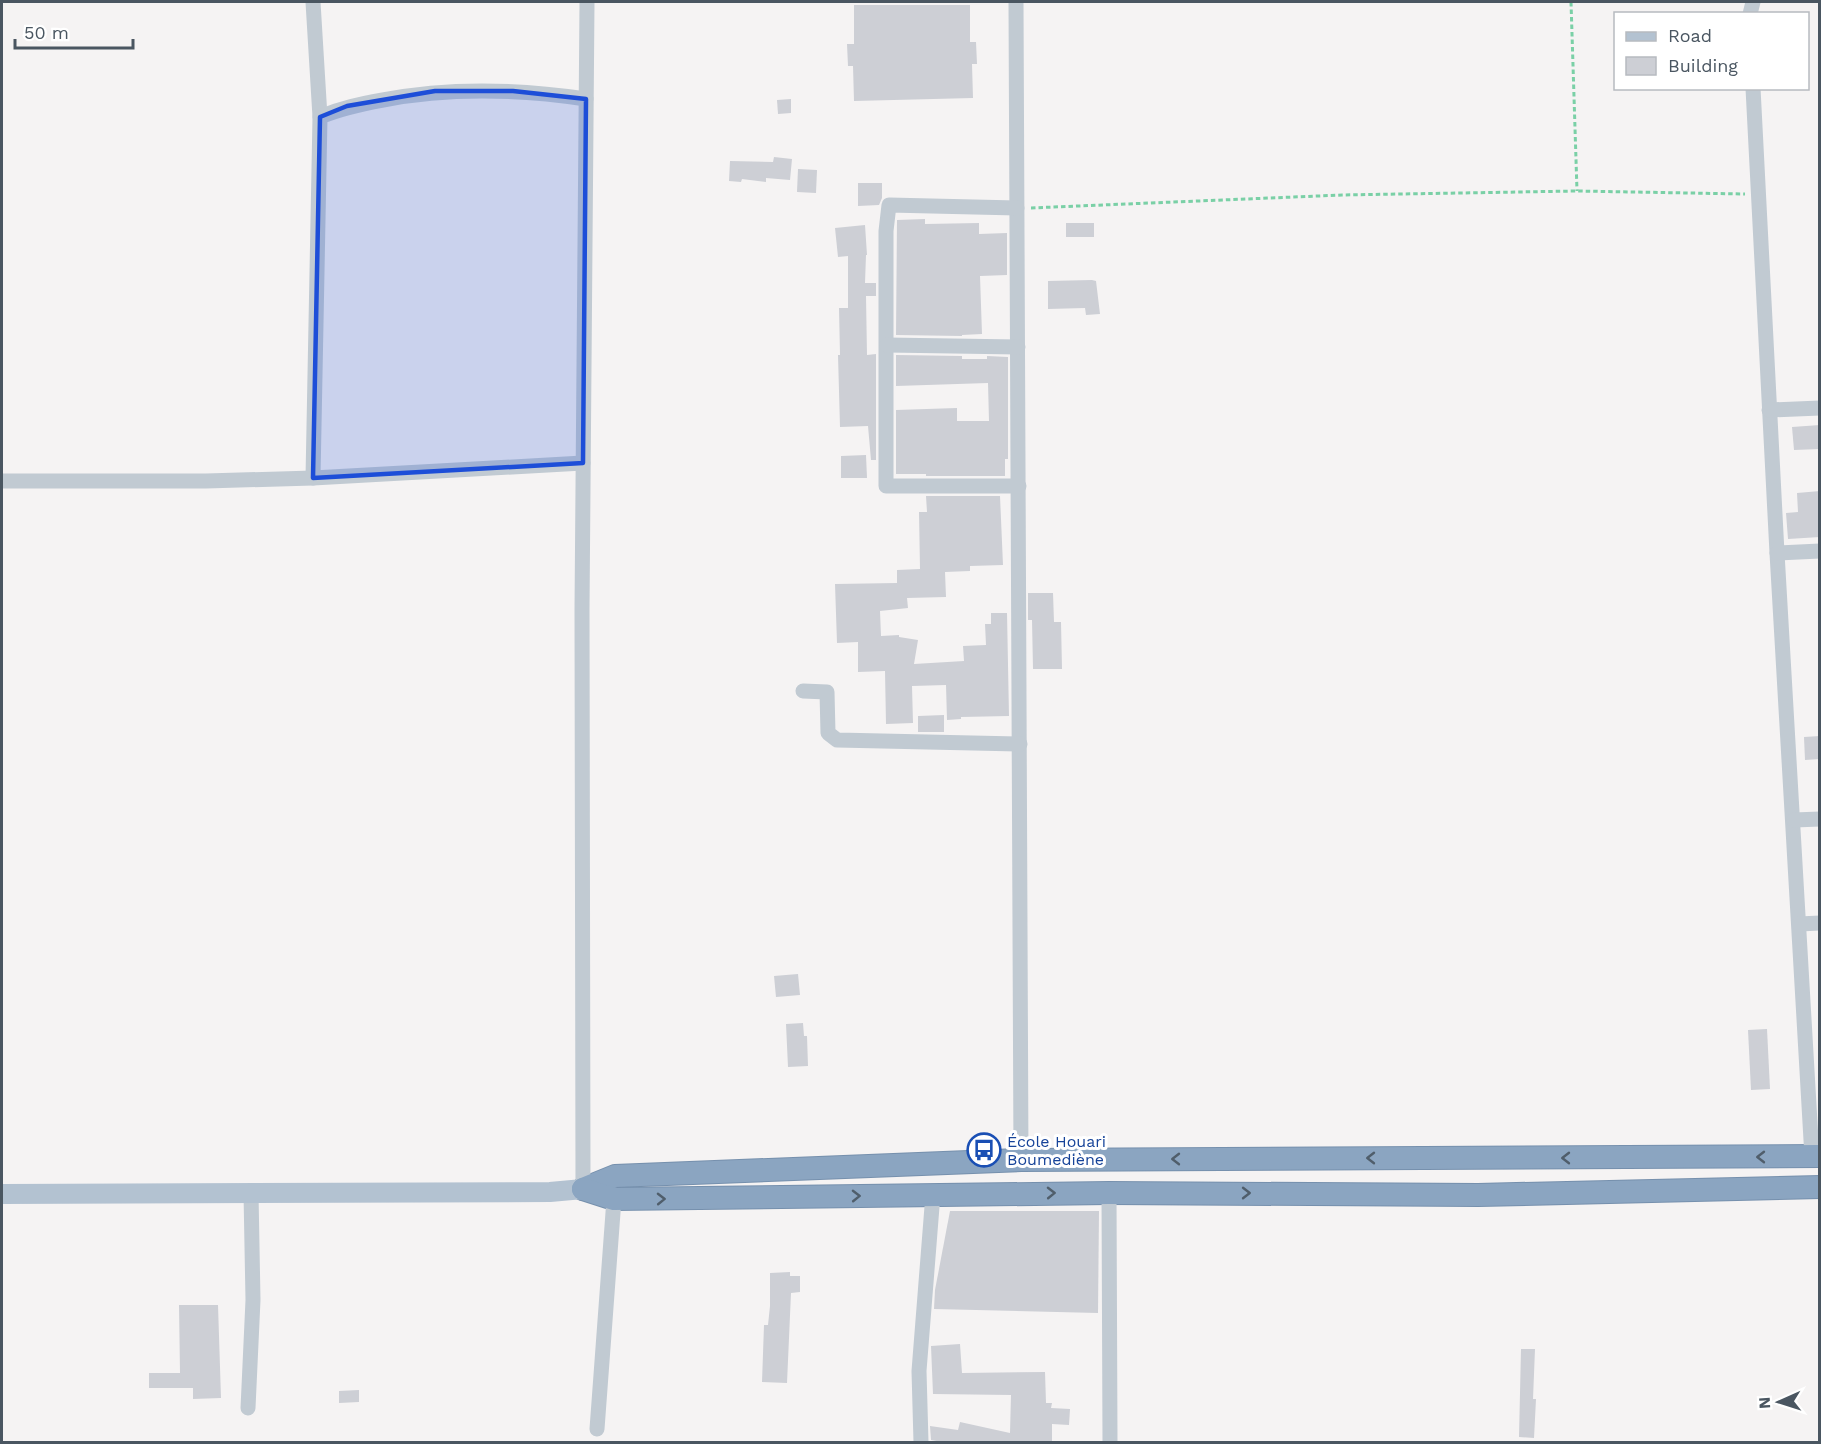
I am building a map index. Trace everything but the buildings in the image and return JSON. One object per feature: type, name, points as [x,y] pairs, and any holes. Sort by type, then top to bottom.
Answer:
[{"type":"highway","points":[[584,1189],[615,1176],[1021,1160],[1816,1157]]},
{"type":"highway","points":[[584,1189],[614,1199],[1109,1192],[1478,1195],[1820,1187]]},
{"type":"main road","points":[[2,1194],[550,1192],[584,1189]]},
{"type":"street","points":[[313,2],[320,117],[313,478]]},
{"type":"street","points":[[584,1189],[583,463],[587,2]]},
{"type":"street","points":[[1016,2],[1021,1160]]},
{"type":"street","points":[[1753,90],[1777,553],[1799,924],[1816,1157]]},
{"type":"street","points":[[320,117],[347,106],[435,92],[542,92],[586,99]]},
{"type":"street","points":[[1017,208],[889,205],[886,231],[886,486],[1019,486]]},
{"type":"street","points":[[886,345],[1018,347]]},
{"type":"street","points":[[1769,410],[1820,408]]},
{"type":"street","points":[[2,481],[206,481],[313,478],[583,463]]},
{"type":"street","points":[[1777,553],[1820,551]]},
{"type":"street","points":[[804,691],[827,692],[828,733],[837,740],[1020,744]]},
{"type":"street","points":[[1794,820],[1820,819]]},
{"type":"street","points":[[1799,924],[1820,923]]},
{"type":"street","points":[[1109,1192],[1110,1443]]},
{"type":"street","points":[[248,1408],[253,1300],[251,1193]]},
{"type":"street","points":[[921,1443],[919,1371],[933,1194]]},
{"type":"street","points":[[597,1429],[614,1199]]},
{"type":"path","points":[[1571,2],[1577,191]]},
{"type":"path","points":[[1017,208],[1342,195],[1577,191],[1758,194]]},
{"type":"highlighted area","points":[[435,91],[513,91],[586,99],[583,463],[313,478],[320,117],[347,106]]},
{"type":"place","name":"École Houari Boumediène","points":[[984,1150]]}]
